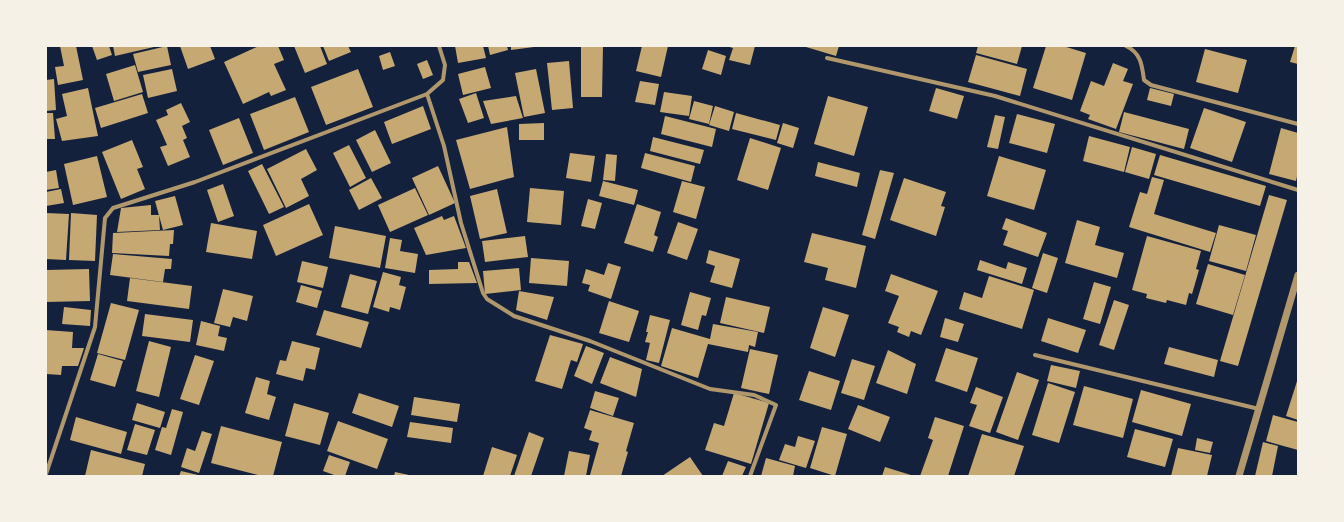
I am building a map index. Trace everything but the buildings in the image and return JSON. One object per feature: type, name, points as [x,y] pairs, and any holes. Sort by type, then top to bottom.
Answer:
[{"type":"street","points":[[46,474],[95,327],[104,218],[113,208],[195,182],[427,94],[443,80],[445,65],[439,46]]},
{"type":"street","points":[[1126,46],[1134,50],[1142,61],[1144,80],[1151,85],[1298,124]]},
{"type":"street","points":[[827,58],[995,96],[1298,190]]},
{"type":"street","points":[[427,94],[444,146],[461,223],[483,293],[487,299],[514,316],[590,341],[710,389],[754,395],[776,405],[750,476]]},
{"type":"street","points":[[1239,476],[1298,275]]},
{"type":"street","points":[[1035,355],[1259,409]]}]
